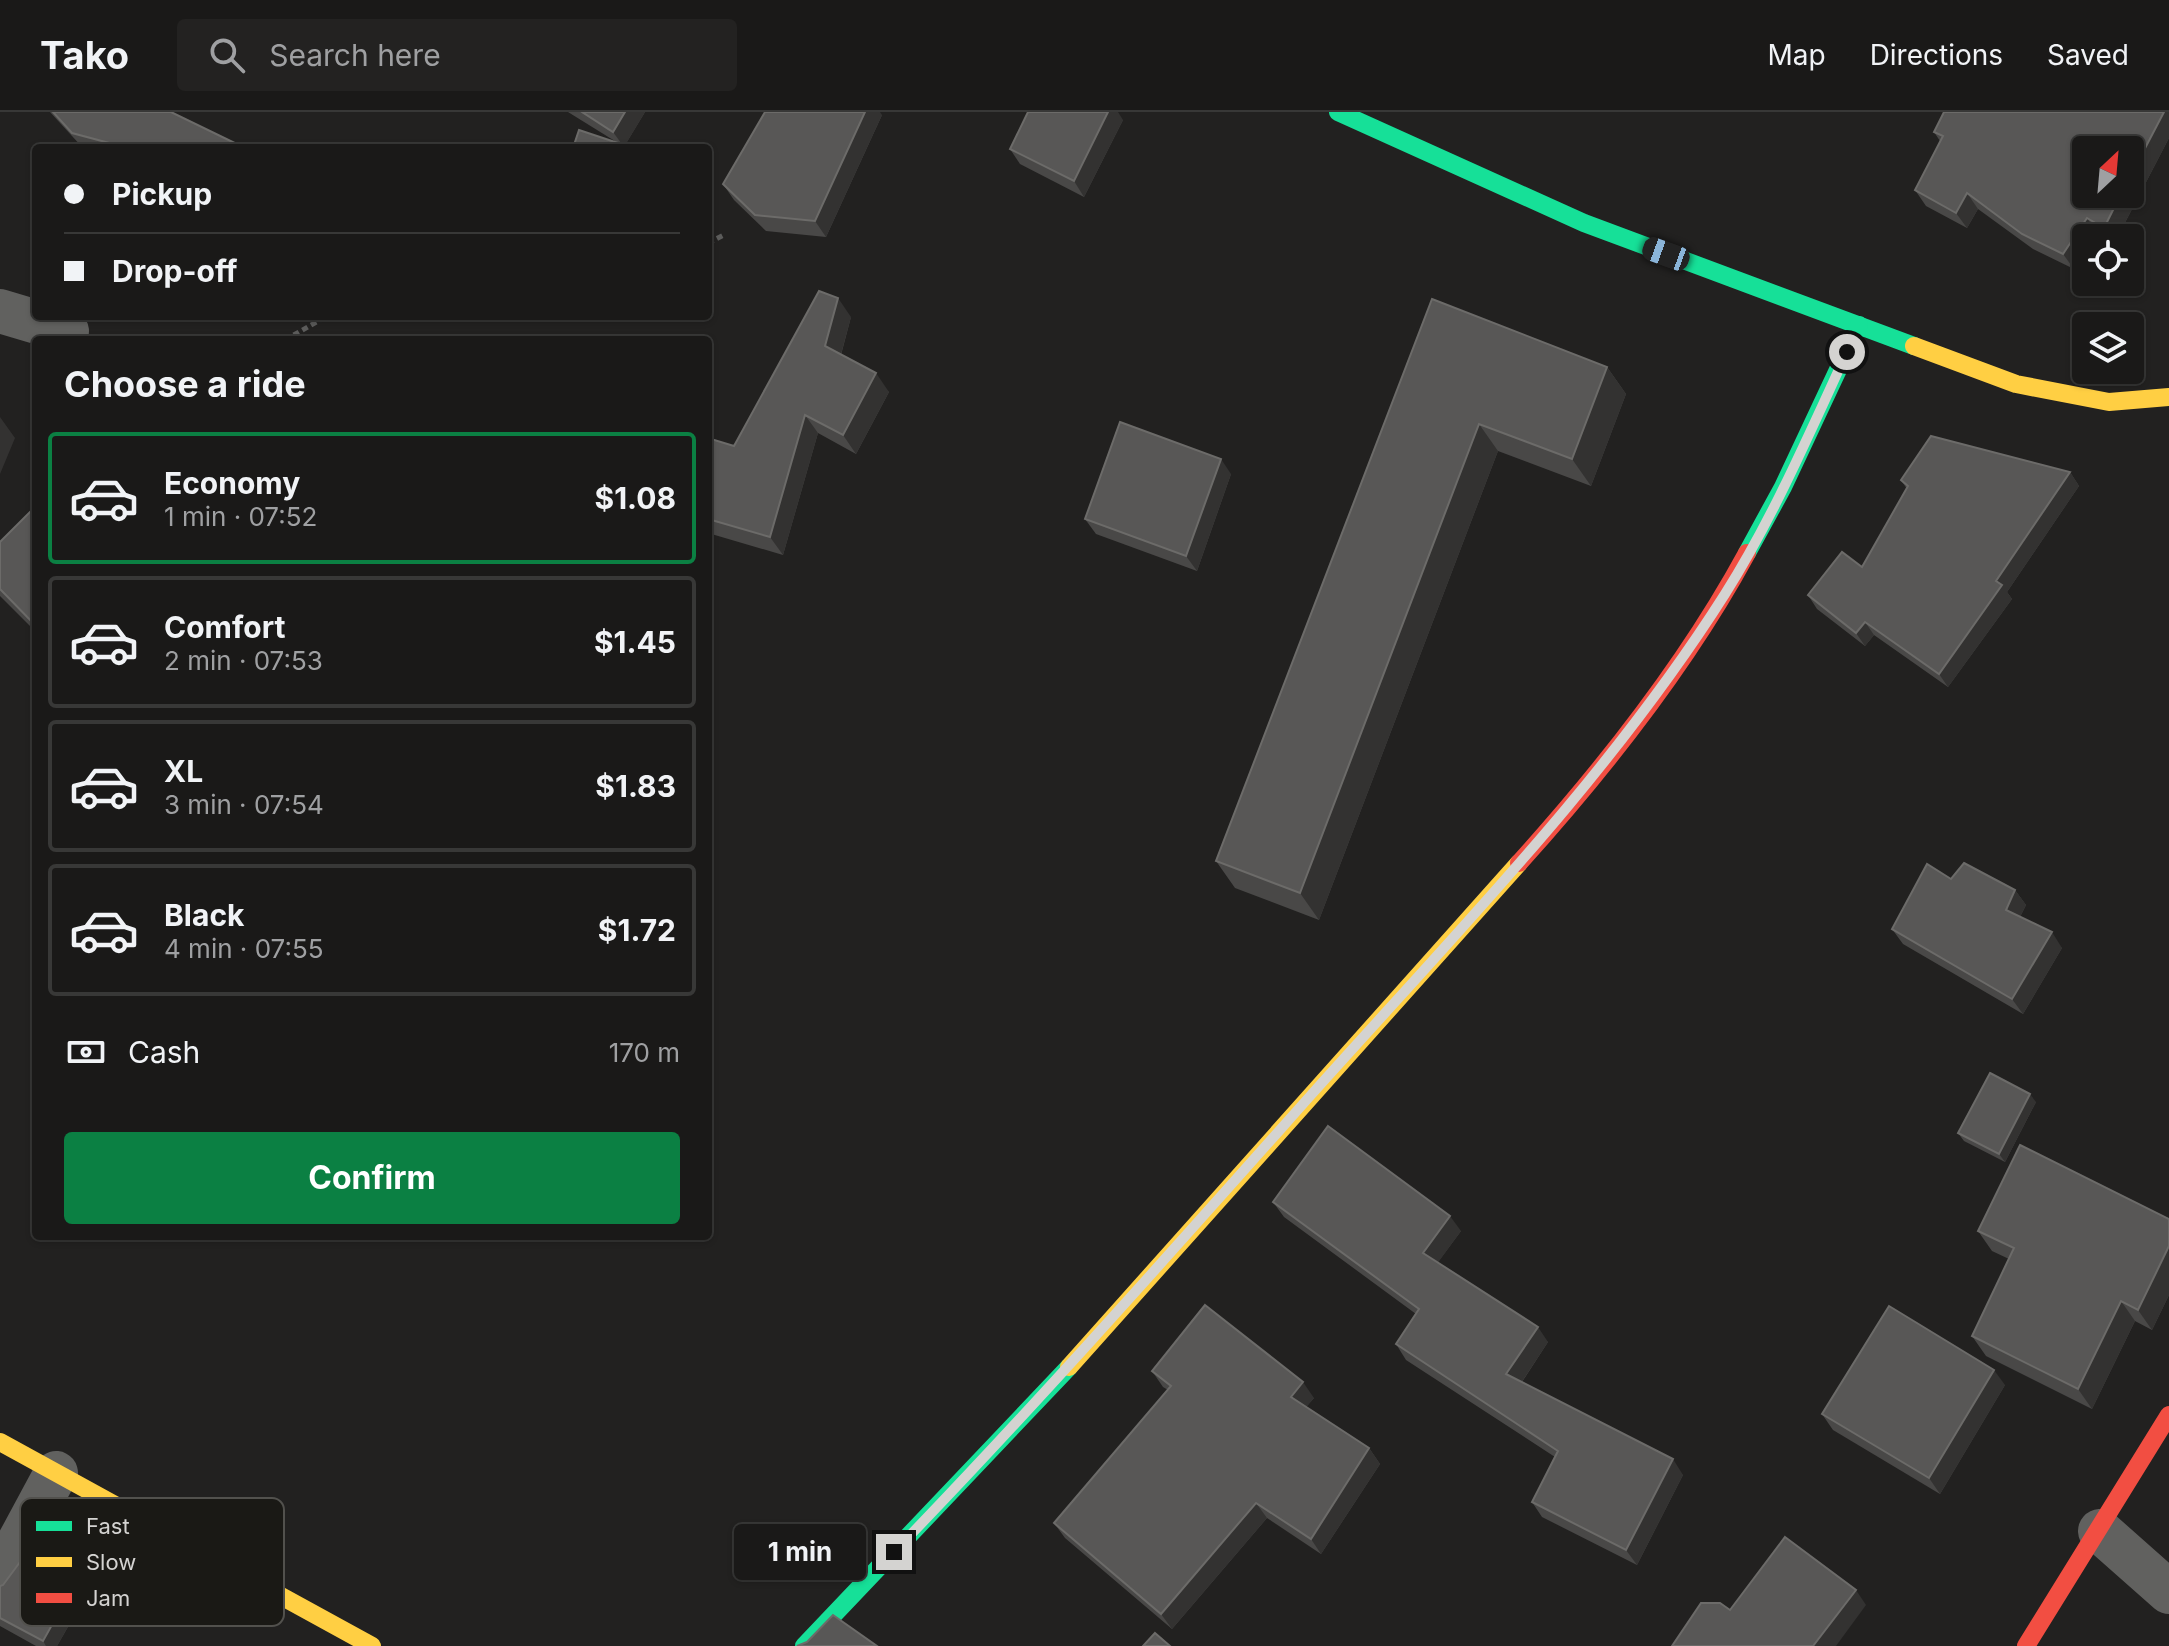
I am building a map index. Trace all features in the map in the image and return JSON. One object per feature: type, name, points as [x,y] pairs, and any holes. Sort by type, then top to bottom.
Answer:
[{"type":"street","points":[[1338,112],[1584,223],[2016,384],[2109,402],[2169,397]]},
{"type":"street","points":[[0,311],[67,331]]},
{"type":"street","points":[[804,1646],[1024,1418],[1531,850],[1616,745],[1725,594],[1783,487],[1859,325]]},
{"type":"street","points":[[2026,1646],[2169,1415]]},
{"type":"street","points":[[0,1442],[102,1498]]},
{"type":"street","points":[[43,1498],[56,1473]]},
{"type":"street","points":[[2100,1531],[2169,1592]]},
{"type":"street","points":[[0,1577],[20,1540]]},
{"type":"street","points":[[284,1598],[372,1646]]},
{"type":"path","points":[[712,241],[724,235]]},
{"type":"path","points":[[292,336],[320,320]]},
{"type":"building","points":[[53,112],[171,112],[237,144],[113,144],[72,133]]},
{"type":"building","points":[[582,112],[625,112],[613,132]]},
{"type":"building","points":[[765,112],[865,112],[815,221],[755,215],[723,184]]},
{"type":"building","points":[[1028,112],[1108,112],[1074,181],[1010,149]]},
{"type":"building","points":[[1944,112],[2164,112],[2144,150],[2144,136],[2072,136],[2072,208],[2114,208],[2106,224],[2097,224],[2087,218],[2083,224],[2072,224],[2072,240],[2063,254],[2022,234],[1967,193],[1956,213],[1915,190],[1943,136],[1934,132]]},
{"type":"building","points":[[579,130],[621,144],[574,144]]},
{"type":"building","points":[[819,291],[838,298],[825,346],[876,373],[843,435],[805,415],[770,537],[712,520],[712,439],[734,446]]},
{"type":"building","points":[[1432,299],[1607,367],[1572,459],[1479,424],[1300,893],[1216,861]]},
{"type":"building","points":[[1120,422],[1221,459],[1186,556],[1085,519]]},
{"type":"building","points":[[1931,436],[2070,472],[1996,581],[2002,585],[1939,674],[1865,622],[1856,633],[1808,595],[1842,552],[1862,567],[1908,486],[1901,480]]},
{"type":"building","points":[[32,510],[32,622],[0,589],[0,542]]},
{"type":"building","points":[[1964,863],[2015,890],[2006,910],[2052,932],[2012,999],[1892,929],[1927,864],[1951,879]]},
{"type":"building","points":[[1990,1073],[2030,1094],[1999,1154],[1958,1133]]},
{"type":"building","points":[[1328,1126],[1450,1216],[1423,1253],[1538,1327],[1506,1374],[1673,1459],[1626,1550],[1532,1502],[1558,1451],[1396,1344],[1419,1309],[1273,1202]]},
{"type":"building","points":[[2020,1145],[2169,1219],[2169,1246],[2138,1310],[2121,1301],[2078,1389],[1972,1336],[2014,1248],[1978,1231]]},
{"type":"building","points":[[1205,1305],[1303,1382],[1291,1397],[1369,1448],[1311,1539],[1256,1503],[1161,1614],[1054,1523],[1171,1386],[1152,1371]]},
{"type":"building","points":[[1889,1306],[1994,1370],[1929,1478],[1822,1414]]},
{"type":"building","points":[[1785,1537],[1856,1590],[1813,1646],[1672,1646],[1701,1603],[1720,1603],[1730,1610]]},
{"type":"building","points":[[20,1562],[20,1626],[51,1626],[43,1641],[0,1618],[0,1586]]},
{"type":"building","points":[[833,1615],[877,1646],[797,1646],[807,1642]]},
{"type":"building","points":[[1155,1633],[1170,1646],[1143,1646]]},
{"type":"traffic: fast","points":[[1338,112],[1584,223],[1914,346]]},
{"type":"traffic: fast","points":[[1747,553],[1783,487],[1859,325]]},
{"type":"traffic: fast","points":[[804,1646],[1069,1367]]},
{"type":"traffic: slow","points":[[1914,346],[2016,384],[2109,402],[2169,397]]},
{"type":"traffic: slow","points":[[1069,1367],[1519,863]]},
{"type":"traffic: slow","points":[[0,1442],[102,1498]]},
{"type":"traffic: slow","points":[[284,1598],[372,1646]]},
{"type":"traffic: jam","points":[[1519,863],[1612,753],[1671,675],[1747,553]]},
{"type":"traffic: jam","points":[[2026,1646],[2169,1415]]},
{"type":"route","points":[[894,1552],[1024,1418],[1531,850],[1634,722],[1725,594],[1783,487],[1847,352]]}]
